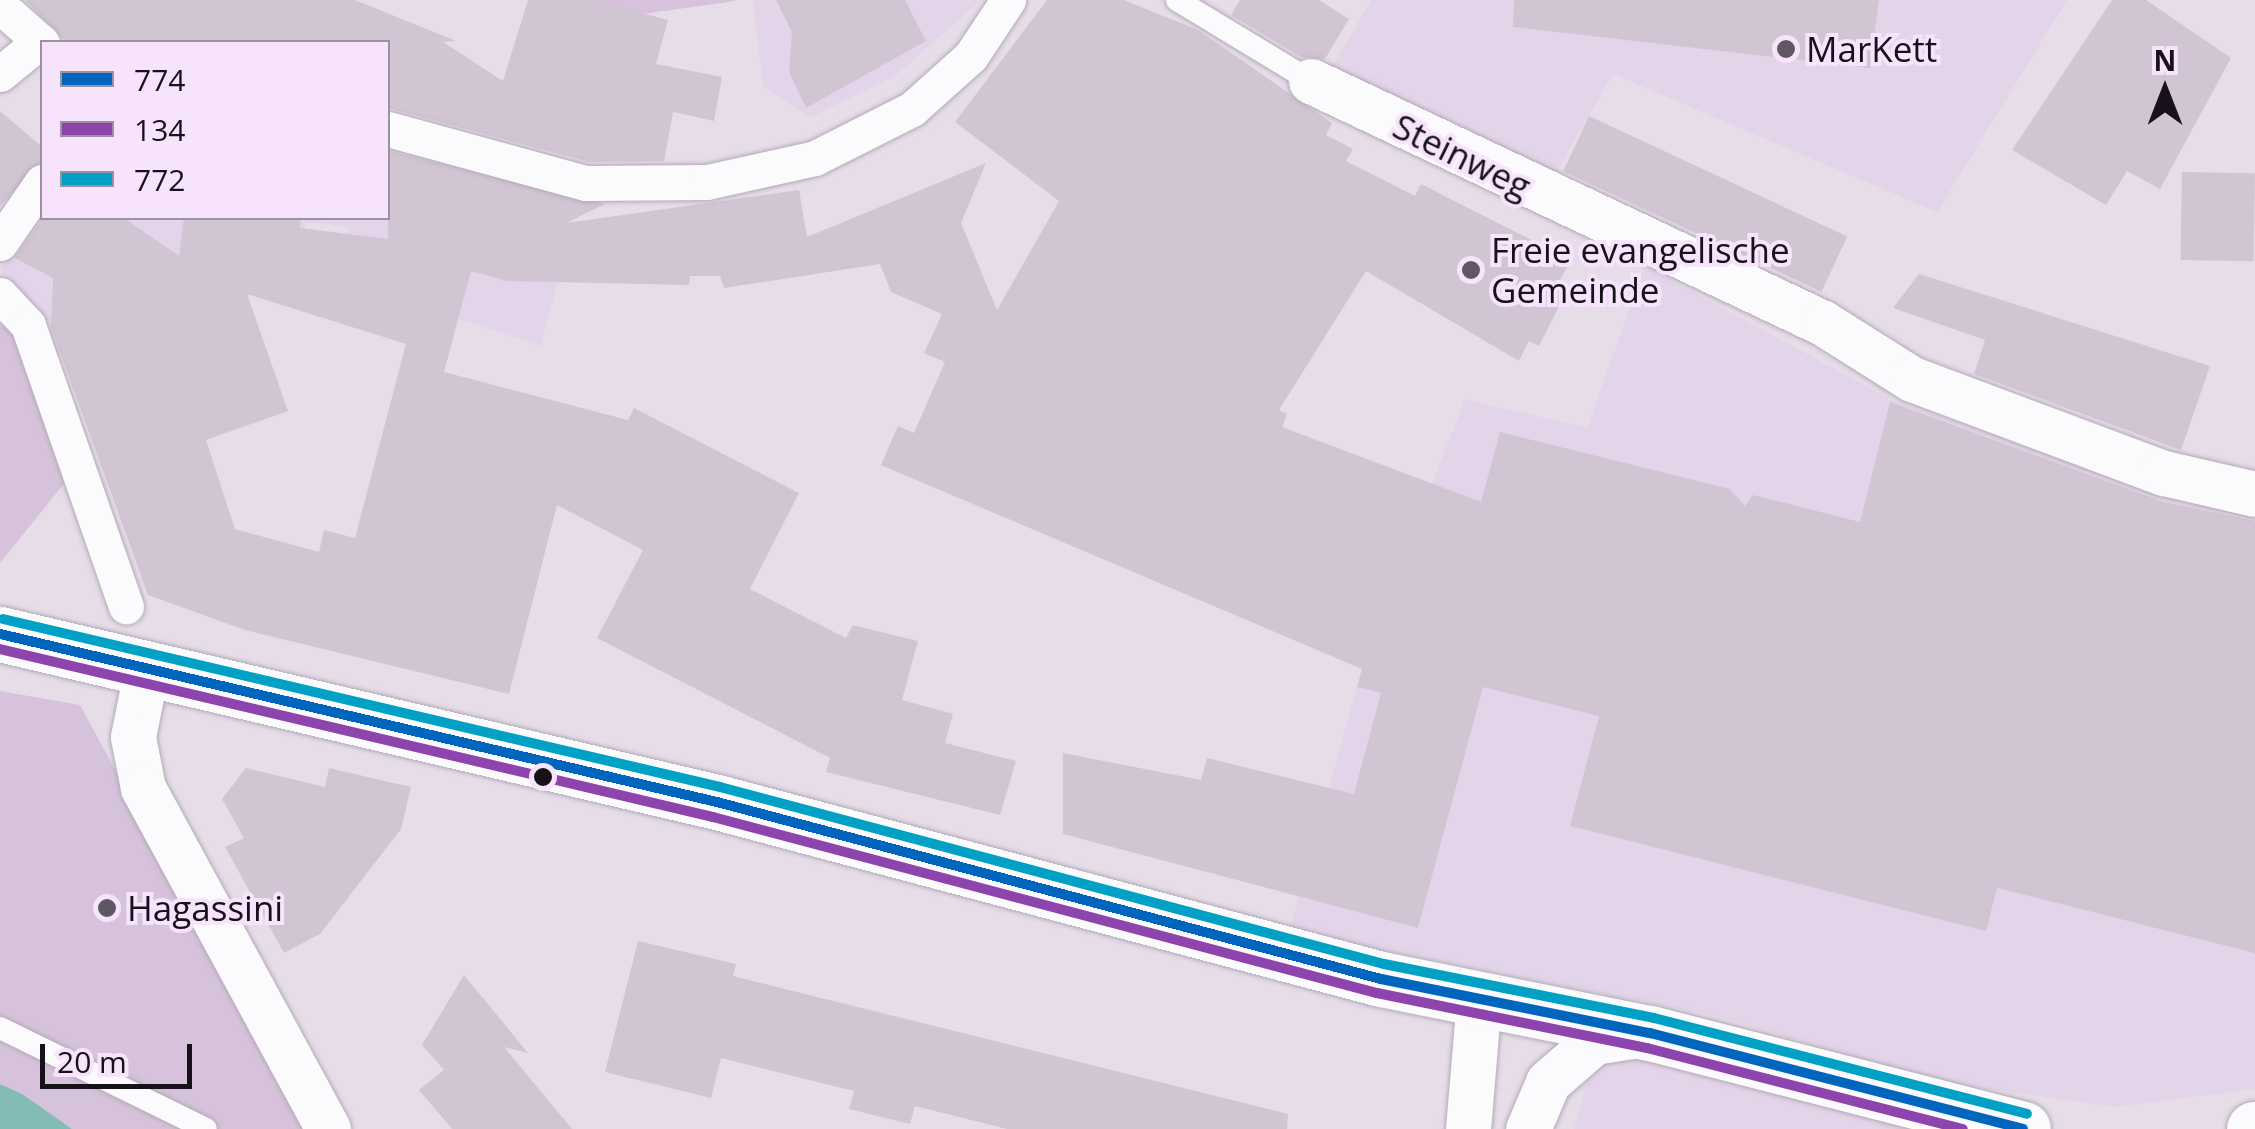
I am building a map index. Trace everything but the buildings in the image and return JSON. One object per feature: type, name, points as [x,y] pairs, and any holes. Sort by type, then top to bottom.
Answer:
[{"type":"main road","points":[[0,634],[1479,997],[1650,1033],[2023,1129]]},
{"type":"street","points":[[390,130],[586,183],[707,182],[815,158],[912,109],[971,56],[1008,0]]},
{"type":"street","points":[[0,6],[40,41]]},
{"type":"street","points":[[0,74],[40,43]]},
{"type":"street","name":"Steinweg","points":[[1311,81],[1823,324],[1912,379],[2164,473],[2255,494]]},
{"type":"street","points":[[0,242],[40,185]]},
{"type":"street","points":[[0,295],[28,325],[126,606]]},
{"type":"street","points":[[147,667],[133,737],[143,788],[328,1129]]},
{"type":"street","points":[[1468,1129],[1479,997]]},
{"type":"street","points":[[1528,1129],[1548,1082],[1594,1042],[1650,1033]]},
{"type":"lane","name":"Steinweg","points":[[1176,0],[1311,81]]},
{"type":"lane","points":[[0,1028],[206,1129]]},
{"type":"shaded area","points":[[591,0],[735,0],[735,1],[643,14]]},
{"type":"shaded area","points":[[753,0],[981,0],[895,76],[811,117],[763,86]]},
{"type":"shaded area","points":[[1371,0],[2067,0],[1937,212],[1613,74],[1551,181],[1329,73]]},
{"type":"shaded area","points":[[390,142],[580,194],[541,346],[344,281],[349,227],[306,222],[299,265],[55,356],[40,312],[0,270],[40,209],[40,220],[390,220]]},
{"type":"shaded area","points":[[1645,266],[1890,399],[2186,503],[2255,517],[2255,1089],[2115,1107],[1927,1080],[1722,1017],[1289,931],[1369,644],[1465,399],[1587,428]]},
{"type":"shaded area","points":[[0,326],[11,328],[67,480],[0,563]]},
{"type":"shaded area","points":[[0,691],[80,705],[310,1129],[72,1129],[0,1084]]},
{"type":"shaded area","points":[[1597,1047],[1992,1129],[1574,1129]]},
{"type":"shaded area","points":[[0,1084],[22,1094],[72,1129],[0,1129]]},
{"type":"transit line","name":"772","points":[[3,619],[720,787],[1384,964],[1654,1018],[2027,1114]]},
{"type":"transit line","name":"774","points":[[0,634],[717,802],[1381,979],[1650,1033],[2023,1129]]},
{"type":"transit line","name":"134","points":[[0,649],[713,817],[1377,993],[1647,1048],[1963,1129]]},
{"type":"place","name":"MarKett","points":[[1786,49]]},
{"type":"place","name":"Freie evangelische Gemeinde","points":[[1471,270]]},
{"type":"place","name":"Hagassini","points":[[107,908]]}]
